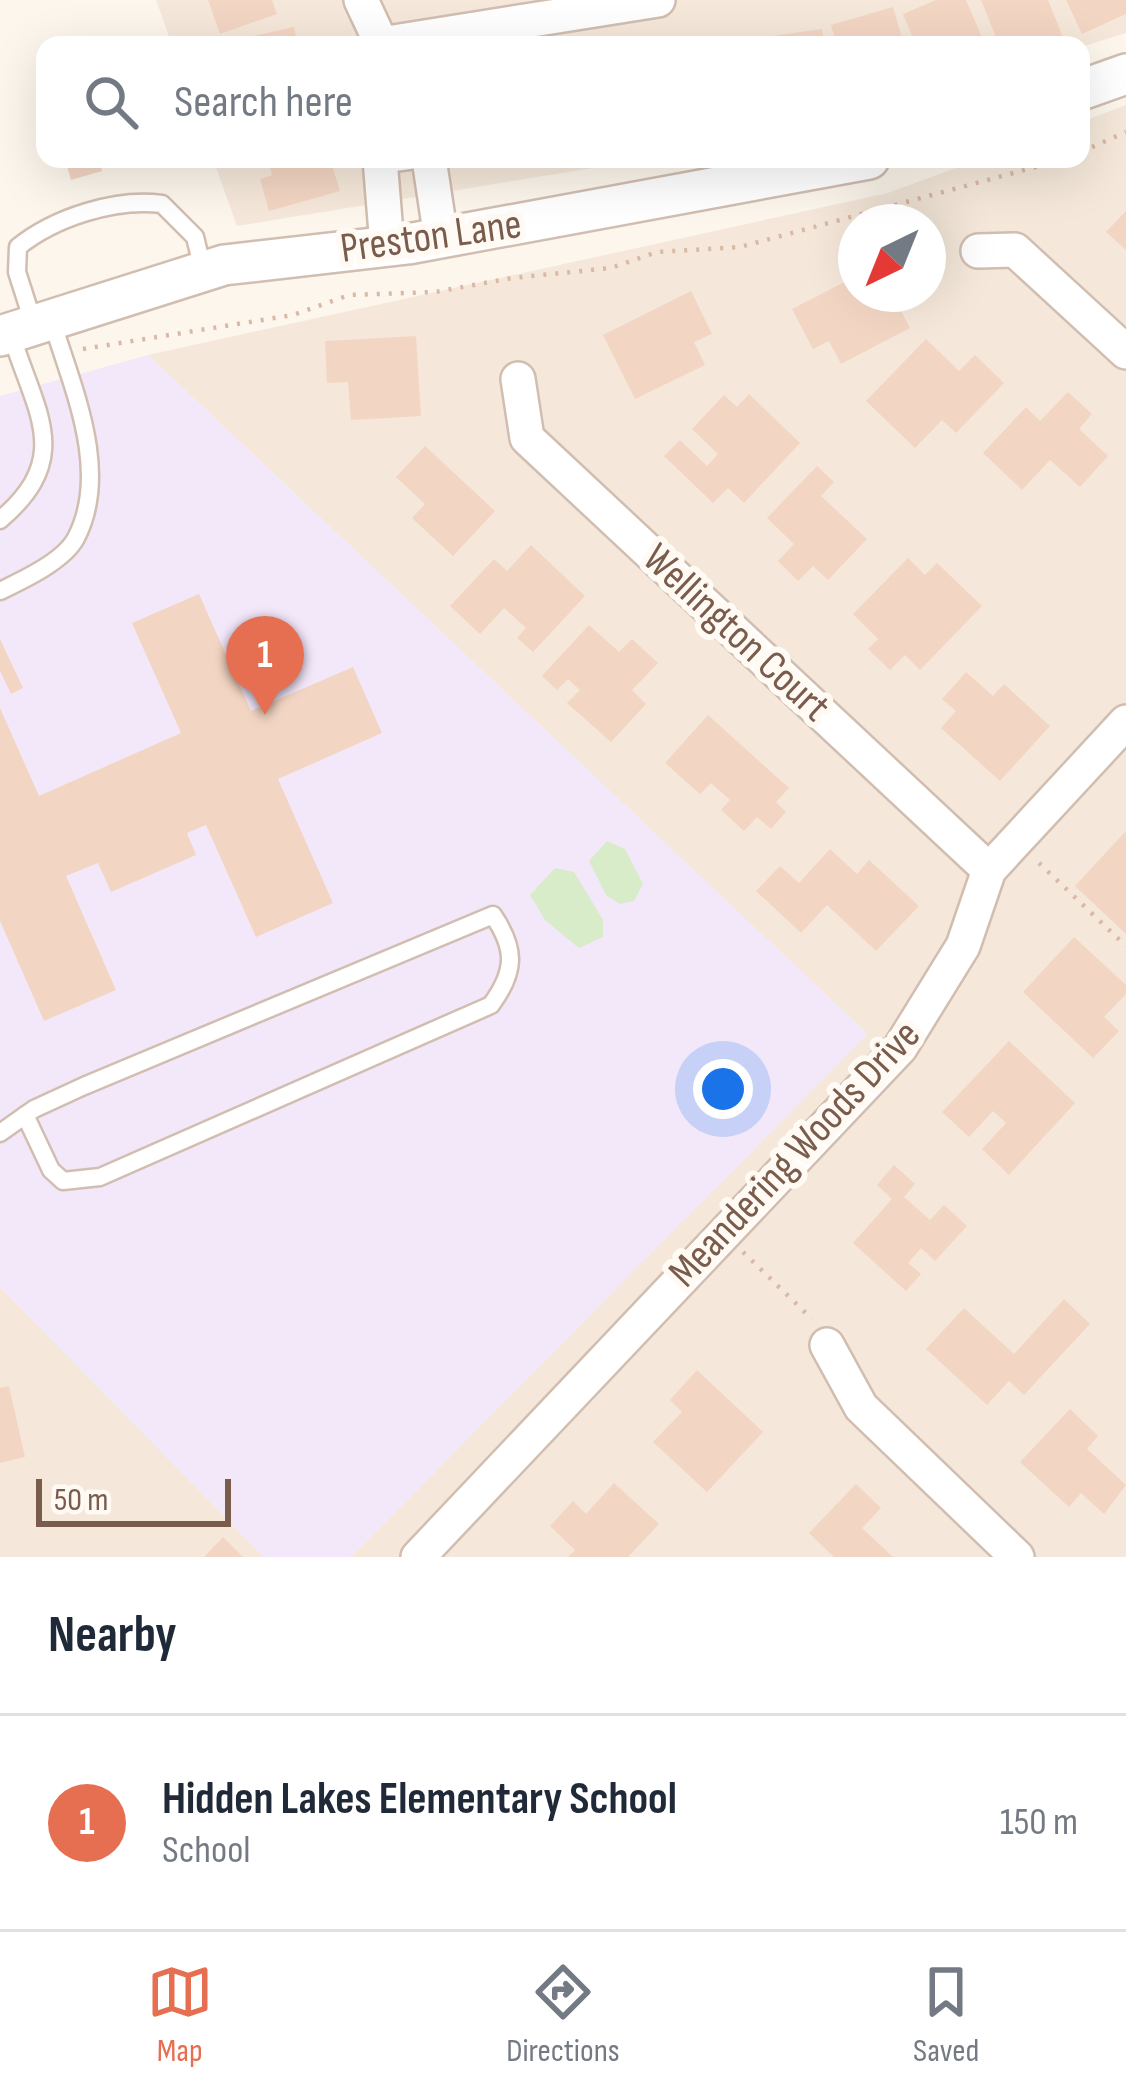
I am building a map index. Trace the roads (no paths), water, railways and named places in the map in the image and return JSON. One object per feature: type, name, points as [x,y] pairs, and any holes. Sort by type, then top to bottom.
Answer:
[{"type":"street","points":[[361,0],[378,36]]},
{"type":"street","points":[[437,36],[658,0]]},
{"type":"street","points":[[1090,87],[1126,74]]},
{"type":"street","points":[[380,168],[387,246]]},
{"type":"street","points":[[428,168],[441,238]]},
{"type":"street","name":"Preston Lane","points":[[24,329],[204,272],[441,238],[820,168]]},
{"type":"street","points":[[978,250],[1015,250],[1126,352]]},
{"type":"street","name":"Wellington Court","points":[[518,379],[527,438],[988,870]]},
{"type":"street","name":"Meandering Woods Drive","points":[[418,1557],[901,1048],[963,946],[988,870],[1126,722]]},
{"type":"street","points":[[827,1345],[861,1407],[1017,1557]]},
{"type":"lane","points":[[0,520],[32,492],[47,449],[24,329],[18,247],[44,226],[123,205],[162,204],[195,237],[204,272]]},
{"type":"lane","points":[[0,591],[75,541],[91,484],[86,437],[24,329]]},
{"type":"lane","points":[[0,1133],[25,1115],[493,915],[509,938],[513,956],[507,984],[491,1005],[100,1177],[63,1181],[51,1170],[25,1115]]},
{"type":"place","name":"Hidden Lakes Elementary School","points":[[265,715]]}]
